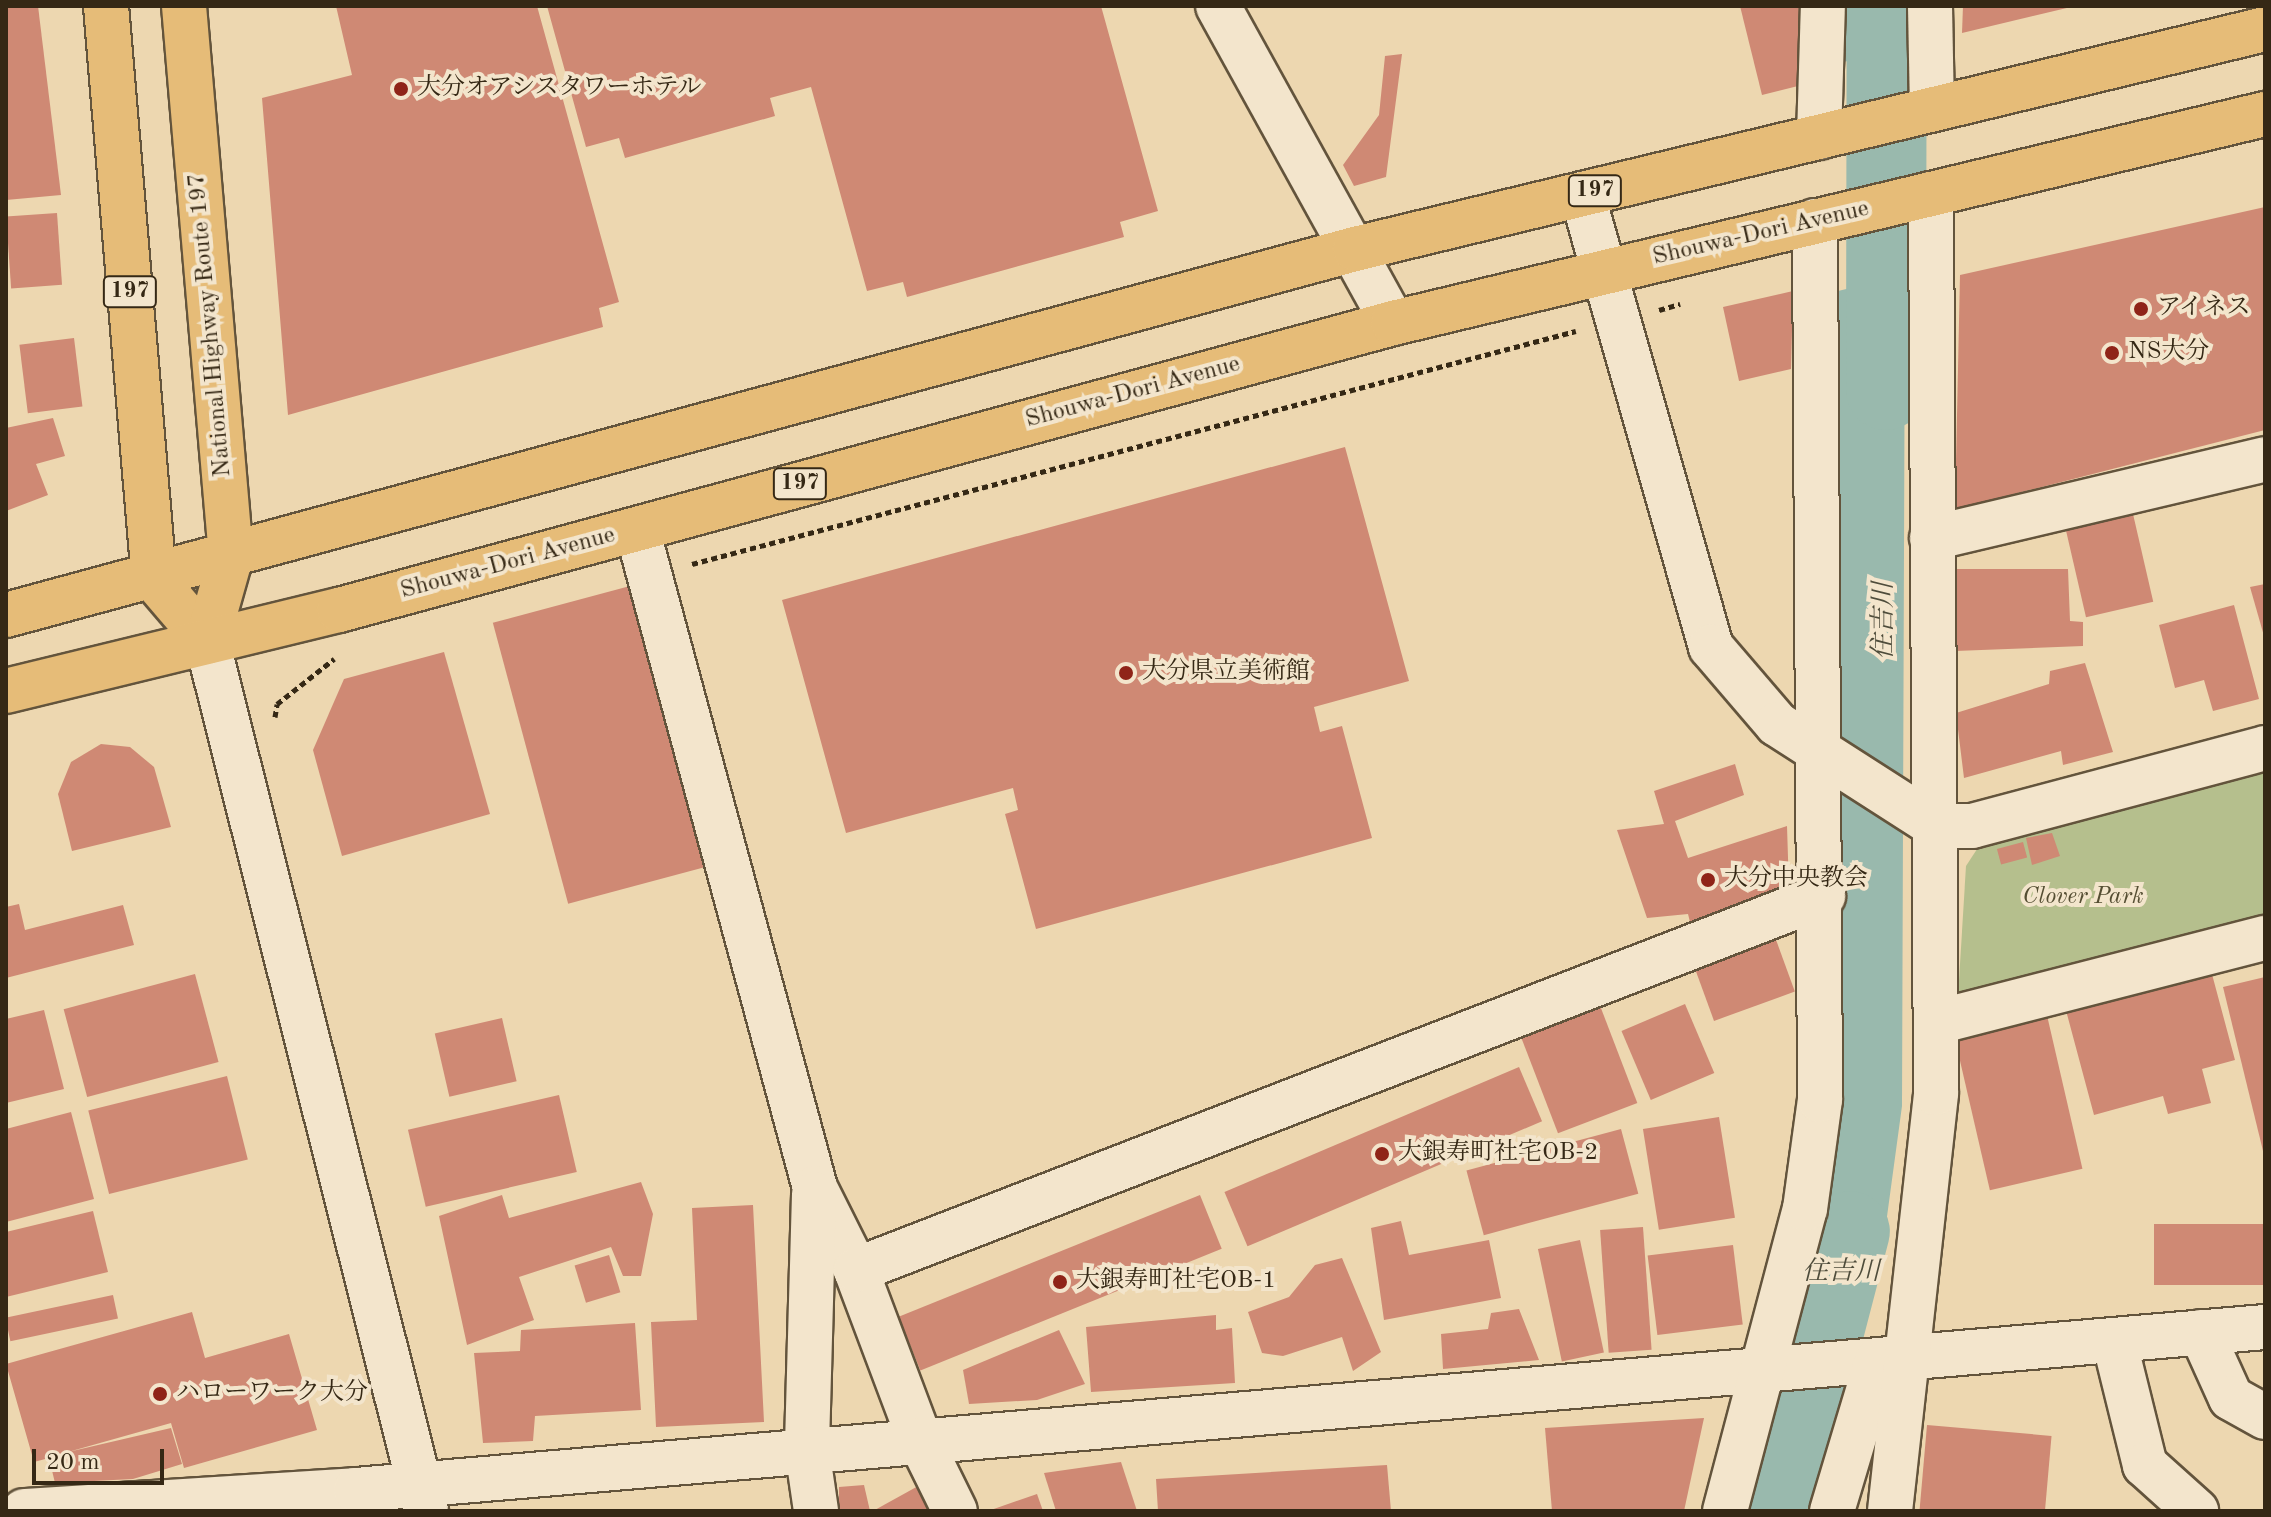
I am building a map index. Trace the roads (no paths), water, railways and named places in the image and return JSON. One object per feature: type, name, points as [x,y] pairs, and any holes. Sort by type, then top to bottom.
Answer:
[{"type":"highway","name":"197","points":[[106,6],[154,579]]},
{"type":"highway","name":"National Highway Route 197","points":[[184,6],[231,556],[207,641]]},
{"type":"highway","name":"197","points":[[6,615],[154,579],[1355,249],[2265,29]]},
{"type":"highway","name":"Shouwa-Dori Avenue","points":[[6,691],[637,529],[1393,323],[2265,114]]},
{"type":"highway","points":[[154,579],[207,641]]},
{"type":"street","points":[[1218,6],[1240,56],[1355,249],[1393,323]]},
{"type":"street","points":[[1823,6],[1828,135]]},
{"type":"street","points":[[1923,111],[1930,6]]},
{"type":"street","points":[[1582,194],[1711,647],[1767,715],[1830,761],[1925,819],[1972,826],[2265,748]]},
{"type":"street","points":[[1832,1511],[1932,1137],[1937,1022],[1925,819],[1932,538],[1922,196]]},
{"type":"street","points":[[1725,1511],[1775,1372],[1815,1158],[1830,761],[1825,219]]},
{"type":"street","points":[[1932,538],[2265,459]]},
{"type":"street","points":[[637,529],[815,1188],[856,1270],[920,1440],[955,1511]]},
{"type":"street","points":[[207,641],[422,1496]]},
{"type":"street","points":[[856,1270],[1823,896]]},
{"type":"street","points":[[1937,1022],[2265,938]]},
{"type":"street","points":[[815,1188],[807,1449],[816,1511]]},
{"type":"street","points":[[24,1511],[356,1490],[422,1496],[807,1449],[1775,1372],[2265,1327]]},
{"type":"street","points":[[2201,1332],[2231,1398],[2265,1417]]},
{"type":"street","points":[[2114,1340],[2145,1465],[2196,1511]]},
{"type":"street","points":[[1873,1361],[1890,1511]]},
{"type":"street","points":[[6,1499],[9,1511]]},
{"type":"water","points":[[1840,6],[1905,6],[1905,48],[1839,63]]},
{"type":"water","name":"住吉川","points":[[1905,275],[1902,1106],[1880,1268],[1863,1334],[1788,1336],[1836,795],[1838,291]]},
{"type":"water","points":[[1846,1406],[1821,1511],[1744,1511],[1770,1414]]},
{"type":"waterway","name":"住吉川","points":[[1886,390],[1887,6]]},
{"type":"waterway","name":"住吉川","points":[[1777,1511],[1850,1231]]},
{"type":"place","name":"大分オアシスタワーホテル","points":[[401,89]]},
{"type":"place","name":"アイネス","points":[[2141,309]]},
{"type":"place","name":"NS大分","points":[[2112,353]]},
{"type":"place","name":"大分県立美術館","points":[[1126,673]]},
{"type":"place","name":"大分中央教会","points":[[1708,880]]},
{"type":"place","name":"大銀寿町社宅OB-2","points":[[1382,1154]]},
{"type":"place","name":"大銀寿町社宅OB-1","points":[[1060,1282]]},
{"type":"place","name":"ハローワーク大分","points":[[160,1394]]},
{"type":"park label","name":"Clover Park","points":[[2083,898]]}]
